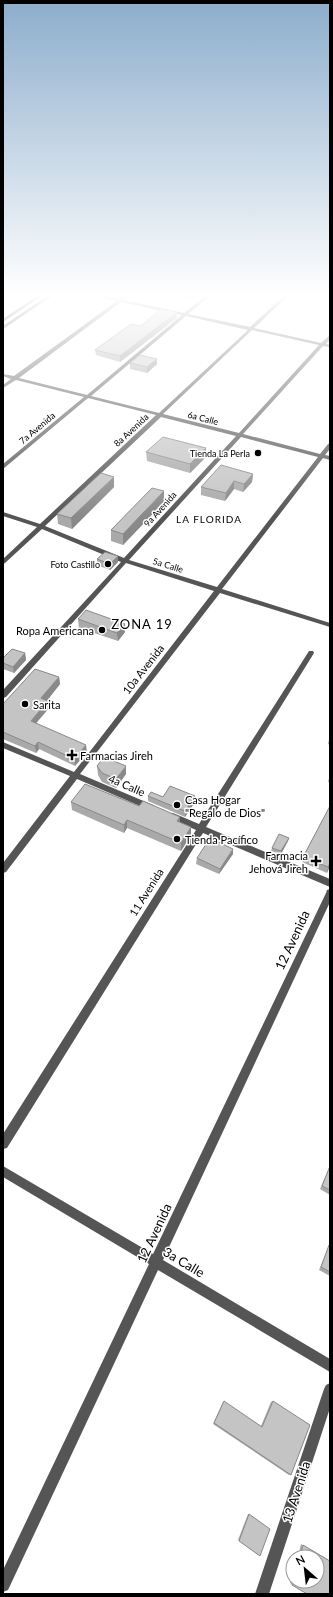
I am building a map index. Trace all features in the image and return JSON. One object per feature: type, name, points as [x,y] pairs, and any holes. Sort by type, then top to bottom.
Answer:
[{"type":"street","points":[[3,387],[29,369]]},
{"type":"street","name":"7a Avenida","points":[[3,467],[121,369]]},
{"type":"street","name":"8a Avenida","points":[[3,562],[209,369]]},
{"type":"street","name":"9a Avenida","points":[[3,695],[300,369]]},
{"type":"street","name":"6a Calle","points":[[3,375],[330,458]]},
{"type":"street","name":"10a Avenida","points":[[3,869],[330,445]]},
{"type":"street","name":"5a Calle","points":[[3,514],[41,526],[125,561],[330,625]]},
{"type":"street","name":"11 Avenida","points":[[3,1144],[200,828],[312,654]]},
{"type":"street","name":"4a Calle","points":[[3,745],[330,883]]},
{"type":"street","name":"12 Avenida","points":[[3,1585],[330,893]]},
{"type":"street","name":"3a Calle","points":[[3,1171],[330,1366]]},
{"type":"street","name":"13 Avenida","points":[[262,1594],[330,1389]]},
{"type":"building","points":[[163,437],[206,448],[190,464],[146,452]]},
{"type":"building","points":[[221,465],[253,474],[244,484],[234,481],[226,493],[201,487]]},
{"type":"building","points":[[101,473],[114,477],[71,518],[57,514]]},
{"type":"building","points":[[152,488],[164,491],[123,534],[111,530]]},
{"type":"building","points":[[105,552],[118,556],[110,564],[97,559]]},
{"type":"building","points":[[86,610],[125,624],[117,633],[78,619]]},
{"type":"building","points":[[12,649],[25,653],[13,667],[3,663],[3,658]]},
{"type":"building","points":[[35,669],[59,677],[41,698],[48,701],[31,721],[86,745],[74,759],[38,742],[35,746],[3,732],[3,704]]},
{"type":"building","points":[[104,757],[126,766],[116,779],[102,773],[97,766]]},
{"type":"building","points":[[85,784],[139,806],[143,801],[180,817],[177,821],[191,827],[181,843],[127,820],[124,825],[71,802]]},
{"type":"building","points":[[170,786],[195,796],[185,811],[148,796],[151,792],[163,797]]},
{"type":"building","points":[[330,806],[330,863],[328,867],[303,857]]},
{"type":"building","points":[[279,834],[289,838],[281,851],[272,848]]},
{"type":"building","points":[[210,838],[233,849],[220,869],[197,858]]},
{"type":"building","points":[[330,1166],[330,1190],[322,1186]]},
{"type":"building","points":[[330,1245],[330,1272],[321,1267]]},
{"type":"building","points":[[224,1401],[262,1427],[273,1401],[310,1425],[291,1475],[214,1423]]},
{"type":"building","points":[[249,1514],[270,1529],[260,1556],[239,1541]]},
{"type":"building","points":[[303,1545],[310,1549],[302,1549]]},
{"type":"building","points":[[325,1558],[330,1561],[330,1594],[307,1594],[299,1589],[325,1589]]},
{"type":"place","name":"Tienda La Perla","points":[[258,453]]},
{"type":"place","name":"Foto Castillo","points":[[108,564]]},
{"type":"place","name":"Ropa Americana","points":[[102,630]]},
{"type":"place","name":"Sarita","points":[[25,704]]},
{"type":"place","name":"Farmacias Jireh","points":[[72,755]]},
{"type":"place","name":"Casa Hogar \"Regalo de Dios\"","points":[[177,805]]},
{"type":"place","name":"Tienda Pacífico","points":[[177,839]]},
{"type":"place","name":"Farmacia Jehová Jireh","points":[[316,861]]},
{"type":"district","name":"LA FLORIDA","points":[[209,519]]},
{"type":"district","name":"ZONA 19","points":[[142,624]]}]
